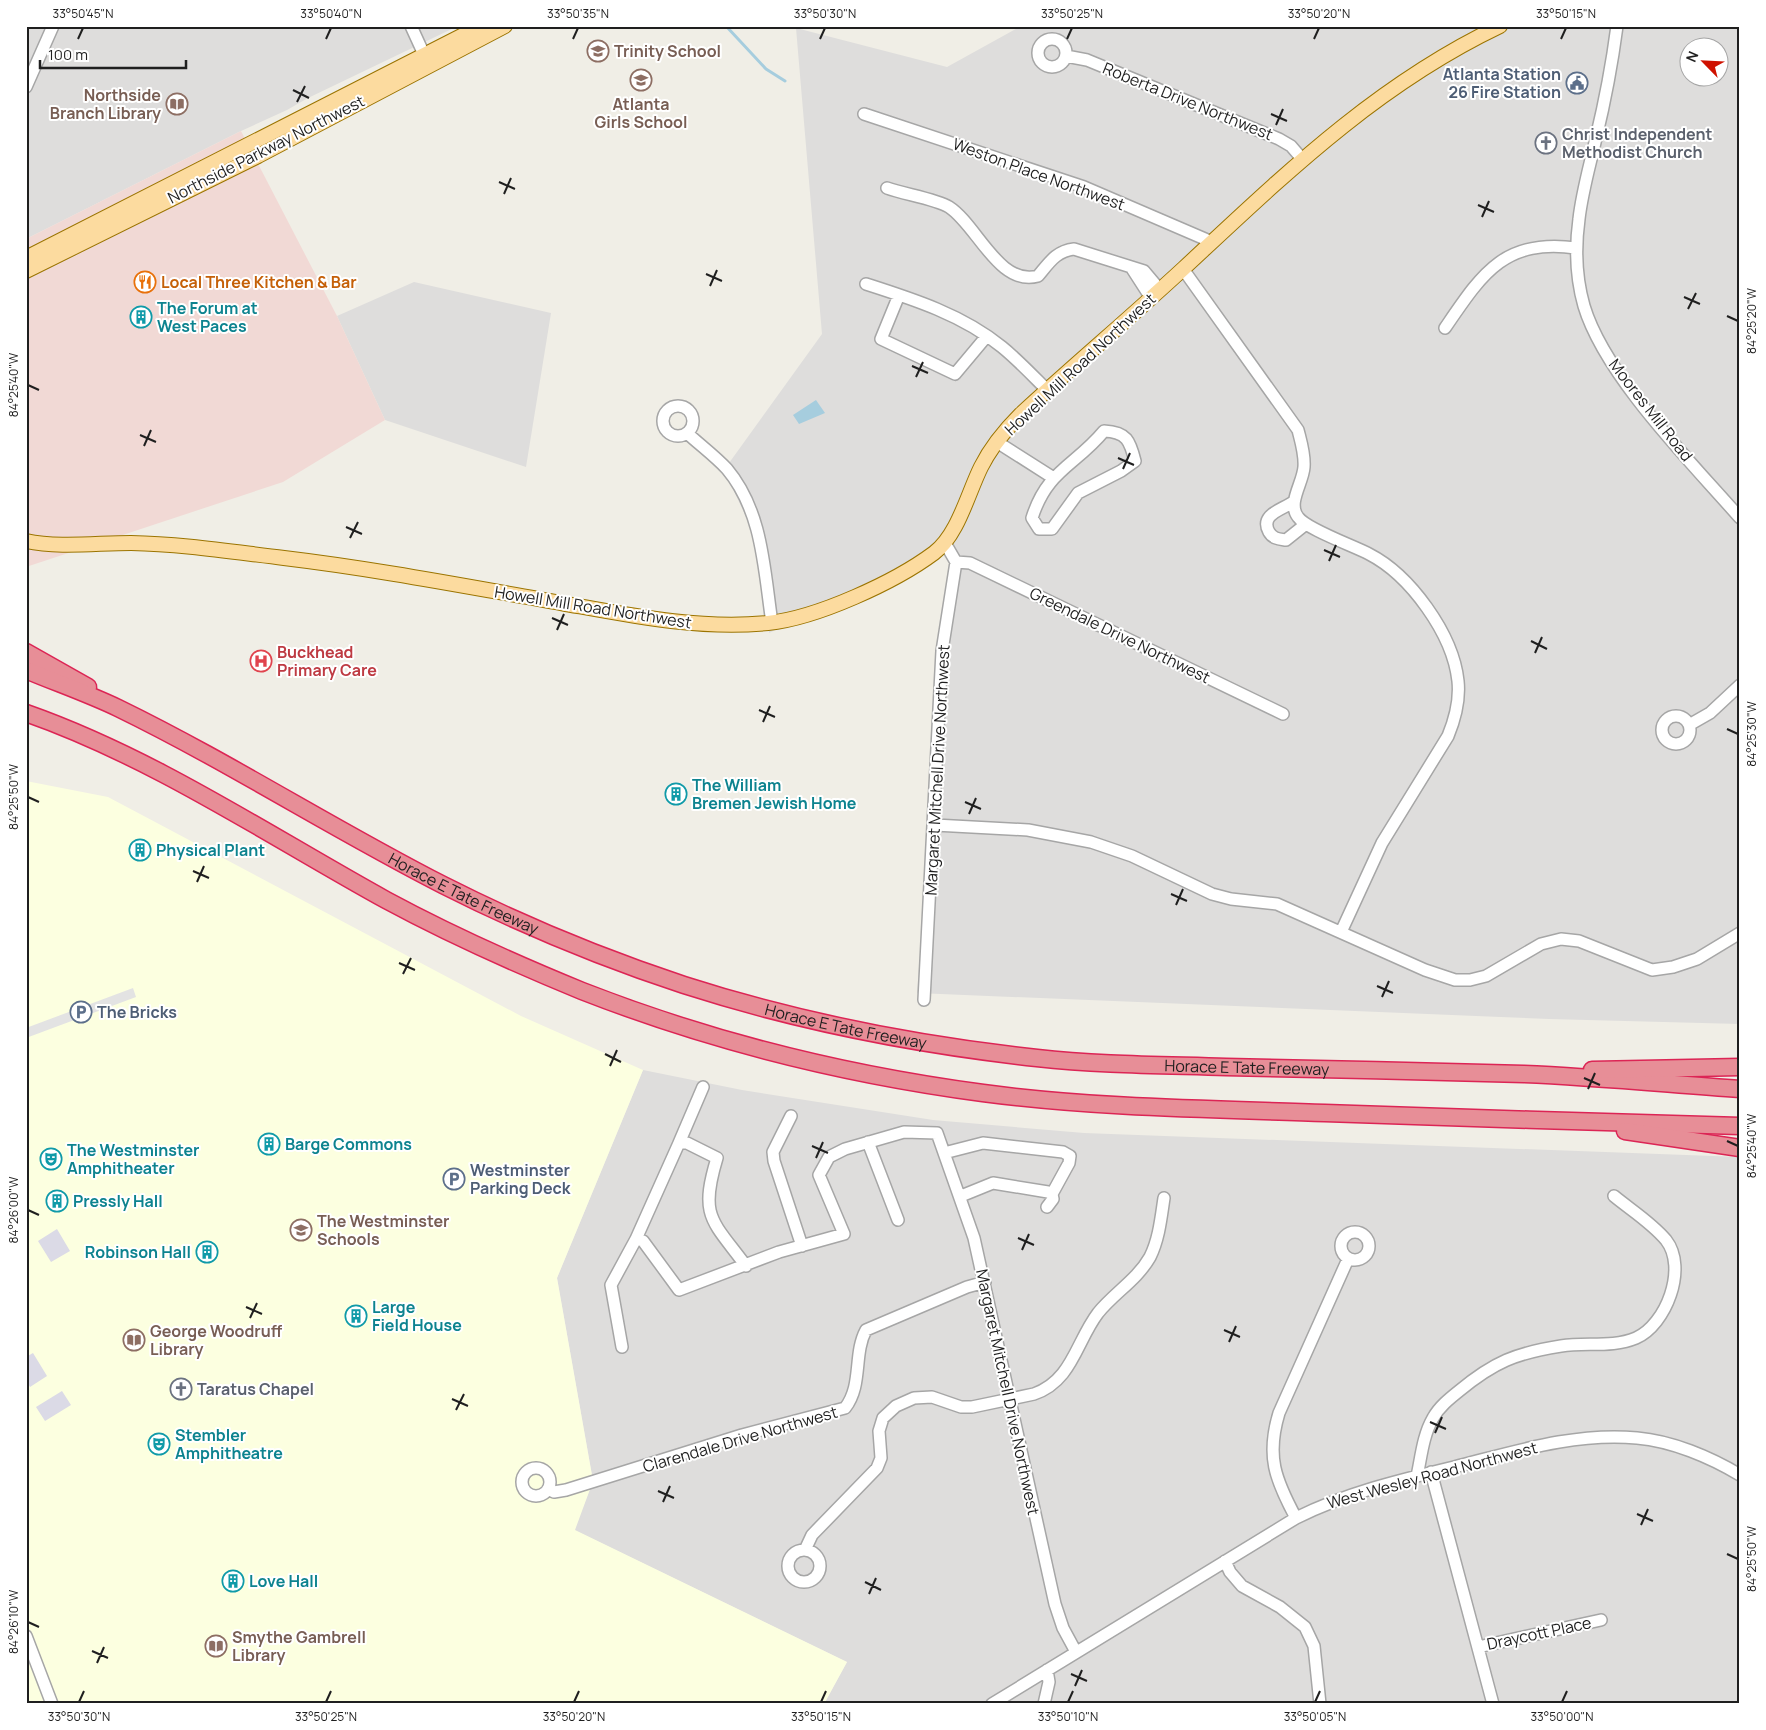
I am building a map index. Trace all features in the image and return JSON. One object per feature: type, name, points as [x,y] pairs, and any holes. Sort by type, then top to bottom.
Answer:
[{"type":"highway","points":[[26,652],[83,683],[112,705]]},
{"type":"highway","name":"Horace E Tate Freeway","points":[[26,670],[112,705],[249,777],[369,846],[505,915],[581,947],[677,982],[819,1022],[900,1039],[1039,1058],[1114,1064],[1528,1074],[1740,1089]]},
{"type":"highway","points":[[26,713],[61,725],[177,781],[389,902],[521,965],[582,990],[674,1023],[793,1057],[941,1086],[1061,1101],[1577,1122],[1740,1126]]},
{"type":"highway","points":[[1528,1074],[1596,1069],[1740,1067]]},
{"type":"highway","points":[[1577,1122],[1686,1141],[1740,1148]]},
{"type":"main road","name":"Northside Parkway Northwest","points":[[26,271],[258,156],[427,60],[481,26]]},
{"type":"main road","name":"Northside Parkway Northwest","points":[[26,258],[427,60],[505,26]]},
{"type":"main road","name":"Howell Mill Road Northwest","points":[[26,541],[179,546],[333,564],[648,618],[710,624],[772,623],[816,610],[865,591],[913,566],[945,543],[982,466],[997,442],[1020,414],[1343,126],[1412,74],[1440,57],[1500,26]]},
{"type":"street","points":[[26,87],[53,26]]},
{"type":"street","points":[[411,26],[427,60]]},
{"type":"street","name":"Moores Mill Road","points":[[1617,26],[1601,117],[1582,200],[1576,248],[1578,278],[1584,307],[1606,351],[1628,385],[1657,422],[1740,518]]},
{"type":"street","name":"Roberta Drive Northwest","points":[[1066,56],[1087,60],[1279,139],[1291,146],[1303,160]]},
{"type":"street","name":"Weston Place Northwest","points":[[864,114],[1084,187],[1212,242]]},
{"type":"street","points":[[887,188],[948,207],[962,219],[1002,267],[1024,277],[1038,276],[1055,255],[1064,250],[1074,249],[1131,268],[1155,294]]},
{"type":"street","points":[[1445,328],[1480,278],[1508,257],[1541,246],[1576,248]]},
{"type":"street","points":[[1183,269],[1298,430],[1303,447],[1304,466],[1302,484],[1294,502],[1296,515],[1306,524],[1371,555],[1407,583],[1425,606],[1445,639],[1453,658],[1458,680],[1457,708],[1448,736],[1382,843],[1340,932]]},
{"type":"street","points":[[866,284],[899,295],[959,320],[1001,346],[1047,390]]},
{"type":"street","points":[[899,295],[881,339],[956,374],[986,337]]},
{"type":"street","points":[[1104,431],[1117,431],[1130,442],[1135,461],[1121,471],[1078,493],[1052,529],[1039,529],[1032,518],[1038,499],[1052,477],[1092,445],[1104,431]]},
{"type":"street","points":[[687,433],[727,470],[748,503],[758,533],[772,623]]},
{"type":"street","points":[[997,442],[1052,477]]},
{"type":"street","points":[[1294,502],[1271,514],[1267,523],[1270,533],[1278,539],[1286,540],[1306,524]]},
{"type":"street","points":[[945,543],[956,562]]},
{"type":"street","name":"Greendale Drive Northwest","points":[[956,562],[970,563],[1283,714]]},
{"type":"street","name":"Margaret Mitchell Drive Northwest","points":[[924,1000],[935,825],[942,651],[956,562]]},
{"type":"street","points":[[1689,725],[1710,713],[1740,685]]},
{"type":"street","points":[[935,825],[1028,830],[1073,837],[1132,856],[1212,894],[1231,899],[1277,904],[1425,970],[1455,980],[1470,980],[1486,976],[1541,944],[1552,940],[1570,939],[1579,941],[1652,970],[1672,967],[1697,959],[1740,933]]},
{"type":"street","points":[[622,1347],[611,1285],[636,1239],[702,1087]]},
{"type":"street","points":[[791,1116],[773,1152],[774,1161],[802,1246]]},
{"type":"street","name":"Margaret Mitchell Drive Northwest","points":[[868,1142],[904,1132],[937,1133],[960,1196],[985,1282],[1054,1604],[1063,1628],[1076,1652]]},
{"type":"street","points":[[679,1143],[686,1142],[717,1158],[708,1186],[708,1206],[712,1221],[746,1266]]},
{"type":"street","points":[[636,1239],[643,1241],[679,1290],[802,1246],[844,1234],[819,1175],[829,1157],[868,1142],[898,1220]]},
{"type":"street","points":[[944,1153],[983,1143],[1064,1152],[1070,1156],[1069,1163],[1047,1207]]},
{"type":"street","points":[[960,1196],[993,1183],[1041,1190],[1052,1194]]},
{"type":"street","points":[[1417,1476],[1427,1429],[1433,1417],[1445,1403],[1493,1365],[1521,1354],[1561,1346],[1608,1344],[1636,1338],[1654,1325],[1672,1292],[1674,1277],[1672,1249],[1658,1232],[1614,1196]]},
{"type":"street","points":[[805,1550],[812,1535],[877,1468],[881,1458],[879,1431],[883,1418],[896,1406],[914,1398],[932,1397],[961,1407],[972,1408],[1042,1391],[1066,1371],[1098,1314],[1137,1275],[1149,1258],[1157,1237],[1164,1198]]},
{"type":"street","points":[[1296,1518],[1275,1474],[1272,1453],[1274,1432],[1279,1413],[1348,1259]]},
{"type":"street","name":"Clarendale Drive Northwest","points":[[548,1489],[554,1492],[566,1490],[742,1435],[845,1408],[851,1401],[855,1388],[862,1338],[866,1330],[967,1286],[985,1282]]},
{"type":"street","name":"West Wesley Road Northwest","points":[[992,1704],[1296,1518],[1345,1496],[1534,1446],[1610,1437],[1639,1438],[1666,1443],[1688,1450],[1740,1475]]},
{"type":"street","points":[[1431,1472],[1493,1704]]},
{"type":"street","points":[[1225,1561],[1234,1579],[1280,1607],[1305,1628],[1314,1646],[1320,1704]]},
{"type":"street","name":"Draycott Place","points":[[1478,1647],[1601,1620]]},
{"type":"street","points":[[26,1636],[52,1704]]},
{"type":"street","points":[[1044,1704],[1050,1682],[1047,1670]]},
{"type":"shaded area","points":[[26,26],[458,26],[241,131],[26,239]]},
{"type":"shaded area","points":[[1021,26],[1740,26],[1740,1024],[1549,1019],[917,993],[952,547],[769,633],[757,540],[724,470],[822,334],[796,28],[947,67]]},
{"type":"shaded area","points":[[241,131],[337,316],[385,420],[283,482],[26,567],[26,239]]},
{"type":"shaded area","points":[[414,282],[551,313],[526,467],[385,420],[337,316]]},
{"type":"shaded area","name":"The Westminster Schools","points":[[26,781],[108,797],[521,1016],[643,1070],[557,1278],[593,1481],[575,1530],[847,1662],[824,1704],[26,1704]]},
{"type":"shaded area","name":"The Bricks","points":[[133,988],[136,997],[26,1038],[26,1028]]},
{"type":"shaded area","points":[[643,1070],[742,1090],[933,1120],[1084,1133],[1740,1157],[1740,1704],[824,1704],[847,1662],[574,1530],[593,1481],[557,1278]]},
{"type":"shaded area","points":[[57,1229],[70,1251],[51,1262],[38,1241]]},
{"type":"shaded area","points":[[33,1353],[47,1376],[30,1387],[26,1380],[26,1357]]},
{"type":"shaded area","points":[[62,1391],[71,1405],[45,1421],[36,1407]]},
{"type":"water","points":[[816,400],[825,413],[799,424],[793,415]]},
{"type":"waterway","points":[[726,26],[766,69],[785,81]]},
{"type":"place","name":"Trinity School","points":[[598,51]]},
{"type":"place","name":"Atlanta Girls School","points":[[641,80]]},
{"type":"place","name":"Atlanta Station 26 Fire Station","points":[[1577,83]]},
{"type":"place","name":"Northside Branch Library","points":[[177,104]]},
{"type":"place","name":"Christ Independent Methodist Church","points":[[1546,143]]},
{"type":"place","name":"Local Three Kitchen & Bar","points":[[145,282]]},
{"type":"place","name":"The Forum at West Paces","points":[[141,317]]},
{"type":"place","name":"Buckhead Primary Care","points":[[261,661]]},
{"type":"place","name":"The William Bremen Jewish Home","points":[[676,794]]},
{"type":"place","name":"Physical Plant","points":[[140,850]]},
{"type":"place","name":"The Bricks","points":[[81,1012]]},
{"type":"place","name":"Barge Commons","points":[[269,1144]]},
{"type":"place","name":"The Westminster Amphitheater","points":[[51,1159]]},
{"type":"place","name":"Westminster Parking Deck","points":[[454,1179]]},
{"type":"place","name":"Pressly Hall","points":[[57,1201]]},
{"type":"place","name":"The Westminster Schools","points":[[301,1230]]},
{"type":"place","name":"Robinson Hall","points":[[207,1252]]},
{"type":"place","name":"Large Field House","points":[[356,1316]]},
{"type":"place","name":"George Woodruff Library","points":[[134,1340]]},
{"type":"place","name":"Taratus Chapel","points":[[181,1389]]},
{"type":"place","name":"Stembler Amphitheatre","points":[[159,1444]]},
{"type":"place","name":"Love Hall","points":[[233,1581]]},
{"type":"place","name":"Smythe Gambrell Library","points":[[216,1646]]}]
